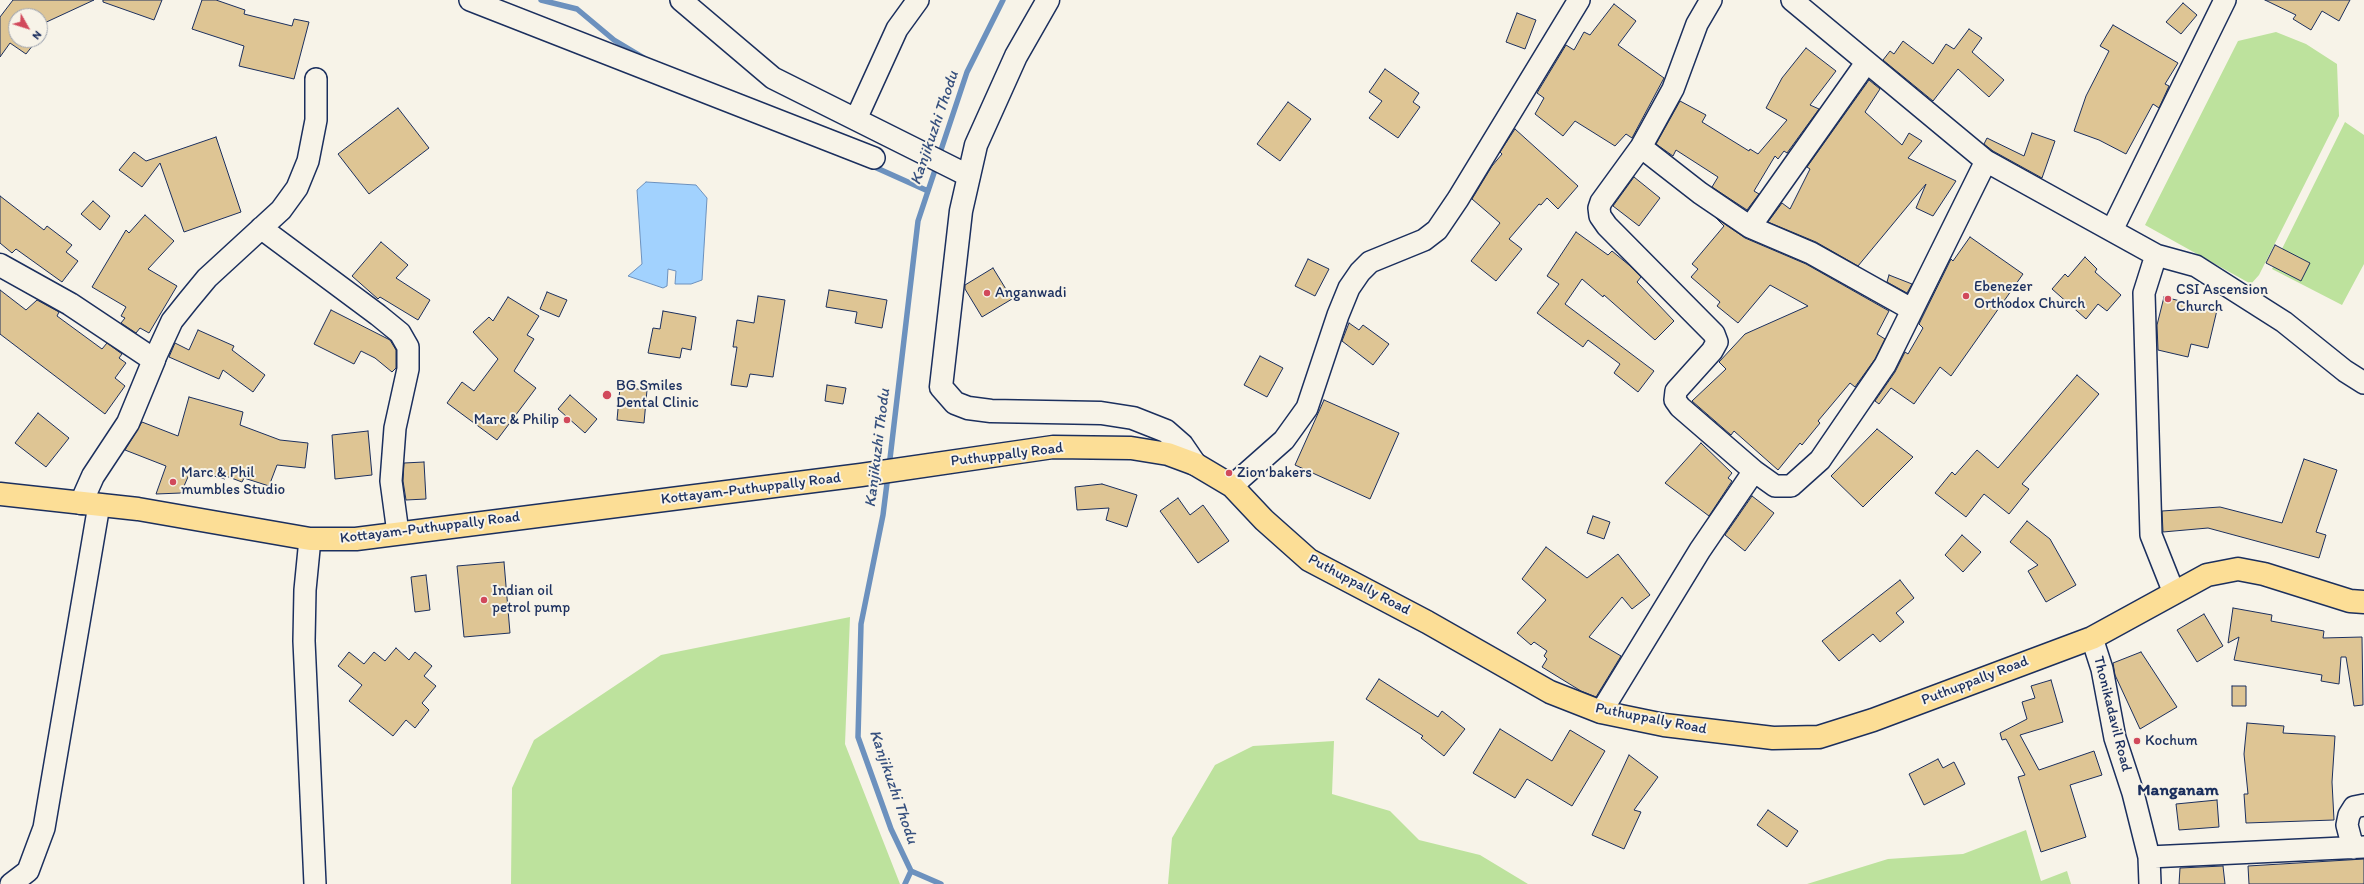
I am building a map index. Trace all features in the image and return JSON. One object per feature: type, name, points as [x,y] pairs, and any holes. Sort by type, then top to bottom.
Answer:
[{"type":"main road","name":"Puthuppally Road","points":[[861,475],[1053,447],[1131,448],[1168,454],[1194,464],[1232,486],[1264,520],[1309,560],[1428,622],[1550,692],[1602,712],[1664,725],[1773,738],[1819,737],[1873,720],[2092,638],[2207,575],[2238,569],[2264,574],[2350,601],[2364,602]]},
{"type":"main road","name":"Kottayam-Puthuppally Road","points":[[0,494],[138,509],[310,539],[356,539],[861,475]]},
{"type":"street","points":[[470,0],[874,158]]},
{"type":"street","points":[[681,0],[773,78],[969,176]]},
{"type":"street","points":[[856,119],[897,29],[918,0]]},
{"type":"street","points":[[1048,0],[1016,56],[976,145],[961,211],[954,258],[941,386],[946,395],[955,403],[968,408],[991,411],[1101,413],[1133,418],[1166,431],[1182,445],[1194,464]]},
{"type":"street","points":[[1232,486],[1284,440],[1307,408],[1338,315],[1349,288],[1360,272],[1370,262],[1424,240],[1437,230],[1458,199],[1579,0]]},
{"type":"street","points":[[1711,0],[1697,24],[1673,89],[1641,147],[1601,202],[1599,208],[1600,216],[1625,246],[1714,334],[1717,342],[1715,347],[1676,391],[1675,400],[1680,407],[1754,471],[1775,486],[1791,486],[1820,460],[1885,365],[1911,309],[1986,161]]},
{"type":"street","points":[[1792,0],[1866,63],[1986,161],[2156,255],[2196,266],[2284,322],[2345,371],[2364,383]]},
{"type":"street","points":[[2112,230],[2225,0]]},
{"type":"street","points":[[1750,227],[1866,63]]},
{"type":"street","points":[[11,884],[28,871],[44,828],[93,476],[128,423],[172,321],[207,278],[281,210],[293,194],[308,161],[316,120],[316,79]]},
{"type":"street","points":[[1641,147],[1700,193],[1750,227],[1811,253],[1911,309]]},
{"type":"street","points":[[261,228],[378,315],[400,333],[408,347],[408,369],[395,428],[391,481],[398,533]]},
{"type":"street","points":[[2156,255],[2144,293],[2151,535],[2174,593]]},
{"type":"street","points":[[0,265],[70,304],[154,360]]},
{"type":"street","points":[[1602,712],[1700,550],[1754,471]]},
{"type":"street","points":[[310,539],[305,590],[304,641],[315,884]]},
{"type":"street","name":"Thonikadavil Road","points":[[2092,638],[2102,669],[2116,738],[2133,793],[2148,857],[2150,884]]},
{"type":"street","points":[[2148,857],[2358,848],[2347,826],[2349,815],[2354,807],[2364,805]]},
{"type":"green space","points":[[2276,32],[2306,44],[2337,64],[2339,116],[2259,275],[2251,284],[2145,225],[2238,41]]},
{"type":"green space","points":[[2345,122],[2364,135],[2364,264],[2342,305],[2272,269]]},
{"type":"green space","points":[[850,617],[845,744],[900,884],[511,884],[512,788],[534,740],[661,655]]},
{"type":"green space","points":[[1334,741],[1332,794],[1390,811],[1419,840],[1480,855],[1528,884],[1168,884],[1172,838],[1215,765],[1253,746]]},
{"type":"green space","points":[[2026,830],[2041,881],[2067,871],[2071,884],[1807,884],[1888,859],[1963,854]]},
{"type":"water","points":[[646,182],[696,185],[707,198],[702,280],[691,284],[675,284],[676,271],[668,269],[667,286],[663,288],[628,276],[642,264],[637,190]]},
{"type":"building","points":[[13,0],[94,0],[48,21],[48,8],[8,8],[8,46],[0,57],[0,17]]},
{"type":"building","points":[[103,0],[162,0],[154,20],[103,2]]},
{"type":"building","points":[[202,0],[216,0],[245,10],[244,14],[292,26],[294,19],[309,22],[294,79],[239,66],[244,46],[192,29]]},
{"type":"building","points":[[2265,0],[2350,0],[2339,21],[2322,11],[2311,30],[2293,19],[2296,15]]},
{"type":"building","points":[[2183,3],[2197,15],[2181,34],[2166,22]]},
{"type":"building","points":[[1614,4],[1636,21],[1618,45],[1664,78],[1632,138],[1626,134],[1615,146],[1575,121],[1563,136],[1535,114],[1544,98],[1537,93],[1566,45],[1574,50],[1584,32],[1590,35]]},
{"type":"building","points":[[1517,13],[1536,20],[1525,49],[1506,42]]},
{"type":"building","points":[[2113,25],[2178,63],[2165,84],[2169,86],[2159,108],[2153,104],[2126,154],[2099,140],[2074,131],[2086,96],[2109,51],[2100,46]]},
{"type":"building","points":[[1969,29],[1982,38],[1972,52],[2004,80],[1989,97],[1958,69],[1933,101],[1883,60],[1890,51],[1894,54],[1903,41],[1933,64],[1946,44],[1954,49]]},
{"type":"building","points":[[17,48],[31,48],[26,54]]},
{"type":"building","points":[[1806,48],[1836,71],[1810,105],[1819,109],[1787,153],[1784,151],[1778,159],[1775,156],[1754,191],[1759,194],[1747,210],[1712,187],[1718,177],[1676,150],[1673,156],[1656,144],[1680,101],[1706,115],[1702,122],[1749,151],[1750,149],[1758,154],[1787,120],[1766,108],[1782,78]]},
{"type":"building","points":[[1385,69],[1419,93],[1413,102],[1420,107],[1398,138],[1369,118],[1382,101],[1369,92]]},
{"type":"building","points":[[1869,80],[1880,89],[1865,112],[1902,145],[1909,133],[1922,141],[1908,158],[1956,181],[1933,216],[1916,208],[1926,184],[1858,266],[1816,242],[1768,222],[1782,203],[1790,209],[1810,169],[1807,167]]},
{"type":"building","points":[[1288,102],[1311,119],[1280,161],[1257,144]]},
{"type":"building","points":[[398,108],[429,148],[369,194],[338,154]]},
{"type":"building","points":[[1515,129],[1578,186],[1558,209],[1547,198],[1541,205],[1539,204],[1509,239],[1522,249],[1496,281],[1471,261],[1500,223],[1472,199],[1492,166],[1502,154],[1500,152]]},
{"type":"building","points":[[2032,133],[2055,141],[2042,178],[1993,151],[1984,144],[1987,138],[2024,156]]},
{"type":"building","points":[[216,137],[241,212],[184,232],[160,163],[142,187],[119,170],[134,152],[146,161]]},
{"type":"building","points":[[1634,177],[1660,198],[1639,226],[1613,206]]},
{"type":"building","points":[[0,196],[44,230],[47,226],[72,245],[66,252],[78,261],[62,282],[16,249],[12,253],[0,243]]},
{"type":"building","points":[[93,201],[110,216],[100,230],[81,214]]},
{"type":"building","points":[[145,215],[174,241],[148,269],[177,286],[149,333],[140,328],[136,333],[121,323],[125,318],[121,316],[126,307],[92,287],[126,230],[129,233]]},
{"type":"building","points":[[1716,218],[1745,238],[1806,264],[1889,311],[1877,334],[1885,339],[1875,359],[1855,387],[1850,383],[1818,421],[1820,423],[1802,445],[1800,443],[1778,470],[1734,431],[1731,435],[1692,401],[1726,369],[1719,362],[1745,334],[1808,306],[1770,285],[1738,323],[1717,306],[1720,302],[1691,277],[1698,269],[1692,264],[1724,226]]},
{"type":"building","points":[[1576,232],[1608,255],[1612,251],[1629,265],[1641,277],[1637,282],[1674,321],[1655,340],[1604,295],[1603,297],[1582,279],[1565,304],[1654,371],[1638,392],[1614,373],[1620,364],[1588,340],[1583,347],[1537,313],[1559,284],[1547,276]]},
{"type":"building","points":[[1970,237],[2023,274],[1951,376],[1940,367],[1914,404],[1891,388],[1879,404],[1875,401],[1895,372],[1905,352],[1908,354],[1923,328],[1919,324],[1951,259],[1953,261]]},
{"type":"building","points":[[381,242],[408,265],[396,278],[430,300],[418,320],[380,297],[378,299],[352,276]]},
{"type":"building","points":[[2275,245],[2310,263],[2301,281],[2266,263]]},
{"type":"building","points":[[2085,257],[2097,269],[2095,272],[2121,295],[2107,311],[2098,304],[2086,319],[2052,289],[2065,274],[2068,277]]},
{"type":"building","points":[[1308,259],[1329,269],[1315,296],[1295,286]]},
{"type":"building","name":"Anganwadi","points":[[993,268],[1012,299],[982,317],[965,289],[965,285]]},
{"type":"building","points":[[1889,275],[1912,284],[1907,293],[1887,282]]},
{"type":"building","points":[[0,290],[26,310],[37,300],[59,312],[57,316],[102,349],[107,343],[122,354],[119,358],[126,363],[115,378],[125,386],[105,414],[0,334]]},
{"type":"building","points":[[829,290],[887,300],[882,328],[855,323],[857,312],[826,307]]},
{"type":"building","points":[[547,292],[567,300],[559,317],[540,309]]},
{"type":"building","points":[[758,296],[785,300],[773,377],[750,374],[747,387],[731,385],[737,347],[733,347],[737,320],[754,323]]},
{"type":"building","points":[[508,297],[539,316],[527,335],[534,339],[514,371],[536,388],[497,440],[447,403],[462,382],[474,391],[498,359],[473,332],[489,317],[493,321]]},
{"type":"building","points":[[2164,297],[2217,310],[2208,348],[2191,344],[2188,357],[2158,350],[2157,325]]},
{"type":"building","points":[[331,310],[390,340],[396,350],[396,368],[392,372],[375,358],[361,351],[354,364],[314,344]]},
{"type":"building","points":[[663,311],[696,317],[691,350],[682,348],[680,358],[648,353],[653,328],[660,329]]},
{"type":"building","points":[[1349,323],[1359,330],[1363,325],[1389,344],[1373,365],[1342,341]]},
{"type":"building","points":[[198,330],[234,346],[232,350],[265,375],[253,392],[223,370],[219,379],[169,357],[175,343],[189,350]]},
{"type":"building","points":[[1260,356],[1283,368],[1267,397],[1244,385]]},
{"type":"building","points":[[2077,375],[2099,394],[2022,484],[2029,489],[2009,514],[1984,494],[1966,517],[1935,493],[1952,472],[1955,475],[1977,450],[1998,468]]},
{"type":"building","points":[[827,385],[846,388],[843,404],[825,401]]},
{"type":"building","points":[[620,387],[647,390],[644,423],[617,420]]},
{"type":"building","points":[[570,395],[597,419],[585,433],[558,409]]},
{"type":"building","points":[[189,397],[243,412],[240,425],[280,440],[308,443],[305,468],[277,465],[269,486],[244,478],[242,482],[226,476],[225,479],[191,470],[181,493],[156,494],[166,466],[125,450],[142,422],[178,436]]},
{"type":"building","points":[[1324,400],[1399,433],[1370,499],[1295,465]]},
{"type":"building","points":[[38,413],[69,438],[46,467],[15,443]]},
{"type":"building","points":[[1877,429],[1913,457],[1863,507],[1831,476]]},
{"type":"building","points":[[368,431],[372,475],[335,479],[332,435]]},
{"type":"building","points":[[1701,443],[1732,473],[1728,478],[1732,481],[1709,516],[1665,483]]},
{"type":"building","points":[[2304,459],[2337,470],[2316,532],[2326,535],[2319,558],[2208,528],[2163,532],[2162,511],[2220,507],[2282,523]]},
{"type":"building","points":[[424,462],[426,499],[406,500],[403,481],[404,463]]},
{"type":"building","points":[[1102,484],[1137,495],[1127,527],[1106,520],[1109,508],[1077,510],[1075,487]]},
{"type":"building","points":[[1752,496],[1774,513],[1745,551],[1725,535]]},
{"type":"building","points":[[1178,498],[1190,515],[1203,505],[1229,541],[1198,563],[1160,511]]},
{"type":"building","points":[[1593,516],[1610,522],[1604,539],[1587,533]]},
{"type":"building","points":[[2027,521],[2050,539],[2076,585],[2046,602],[2028,571],[2038,565],[2010,542]]},
{"type":"building","points":[[1962,535],[1981,552],[1963,572],[1945,555]]},
{"type":"building","points":[[1546,547],[1587,578],[1618,554],[1650,595],[1632,609],[1622,597],[1589,637],[1621,656],[1596,697],[1581,691],[1542,667],[1547,659],[1544,656],[1547,651],[1534,642],[1531,645],[1517,633],[1546,600],[1522,579]]},
{"type":"building","name":"Indian oil petrol pump","points":[[504,562],[510,633],[464,637],[457,566]]},
{"type":"building","points":[[426,575],[430,610],[415,612],[411,577]]},
{"type":"building","points":[[1900,580],[1914,598],[1896,613],[1904,622],[1880,642],[1873,634],[1839,661],[1822,641]]},
{"type":"building","points":[[2233,608],[2272,615],[2271,621],[2324,631],[2323,638],[2362,637],[2363,705],[2354,706],[2346,657],[2341,657],[2339,684],[2321,681],[2322,675],[2234,660],[2239,637],[2228,643]]},
{"type":"building","points":[[2204,614],[2223,646],[2197,662],[2177,630]]},
{"type":"building","points":[[396,648],[409,660],[415,652],[432,666],[424,676],[436,686],[422,703],[429,710],[415,728],[406,720],[393,736],[349,701],[362,685],[338,666],[349,652],[364,664],[374,652],[385,661]]},
{"type":"building","points":[[2141,652],[2177,707],[2140,729],[2115,675],[2113,663]]},
{"type":"building","points":[[1379,679],[1438,717],[1442,711],[1465,729],[1444,756],[1421,738],[1423,736],[1366,699]]},
{"type":"building","points":[[2051,680],[2063,722],[2020,735],[2039,770],[2094,751],[2102,775],[2070,785],[2086,837],[2041,852],[2018,777],[2025,775],[2006,739],[2002,740],[2000,733],[2027,719],[2022,702],[2035,698],[2031,686]]},
{"type":"building","points":[[2232,686],[2246,686],[2246,706],[2232,706]]},
{"type":"building","points":[[2247,723],[2284,726],[2283,733],[2335,736],[2332,782],[2334,820],[2246,823],[2244,794],[2248,794],[2244,754]]},
{"type":"building","points":[[1500,729],[1552,761],[1570,730],[1605,751],[1572,806],[1527,779],[1515,798],[1473,773]]},
{"type":"building","points":[[1629,755],[1658,777],[1634,810],[1641,812],[1624,849],[1592,835]]},
{"type":"building","points":[[1938,759],[1943,768],[1954,762],[1965,784],[1924,805],[1909,774]]},
{"type":"building","points":[[2217,800],[2219,827],[2179,830],[2176,804]]},
{"type":"building","points":[[1768,810],[1798,831],[1787,847],[1757,825]]},
{"type":"building","points":[[2364,859],[2364,884],[2249,884],[2248,866]]},
{"type":"building","points":[[2223,866],[2225,884],[2179,884],[2180,868]]},
{"type":"waterway","points":[[541,0],[577,9],[614,40],[644,58]]},
{"type":"waterway","name":"Kanjikuzhi Thodu","points":[[939,156],[967,72],[1003,0]]},
{"type":"waterway","name":"Kanjikuzhi Thodu","points":[[889,467],[918,221],[937,164]]},
{"type":"waterway","points":[[870,165],[928,191]]},
{"type":"waterway","name":"Kanjikuzhi Thodu","points":[[888,475],[883,515],[861,624],[858,737],[891,829],[911,871],[941,884]]},
{"type":"waterway","points":[[905,884],[911,871]]},
{"type":"place","name":"Anganwadi","points":[[987,293]]},
{"type":"place","name":"Ebenezer Orthodox Church","points":[[1966,296]]},
{"type":"place","name":"CSI Ascension Church","points":[[2168,299]]},
{"type":"place","name":"BG Smiles Dental Clinic","points":[[607,395]]},
{"type":"place","name":"Marc & Philip","points":[[567,420]]},
{"type":"place","name":"Zion bakers","points":[[1229,473]]},
{"type":"place","name":"Marc & Phil mumbles Studio","points":[[173,482]]},
{"type":"place","name":"Indian oil petrol pump","points":[[484,600]]},
{"type":"place","name":"Kochum","points":[[2137,741]]},
{"type":"district","name":"Manganam","points":[[2178,791]]}]
